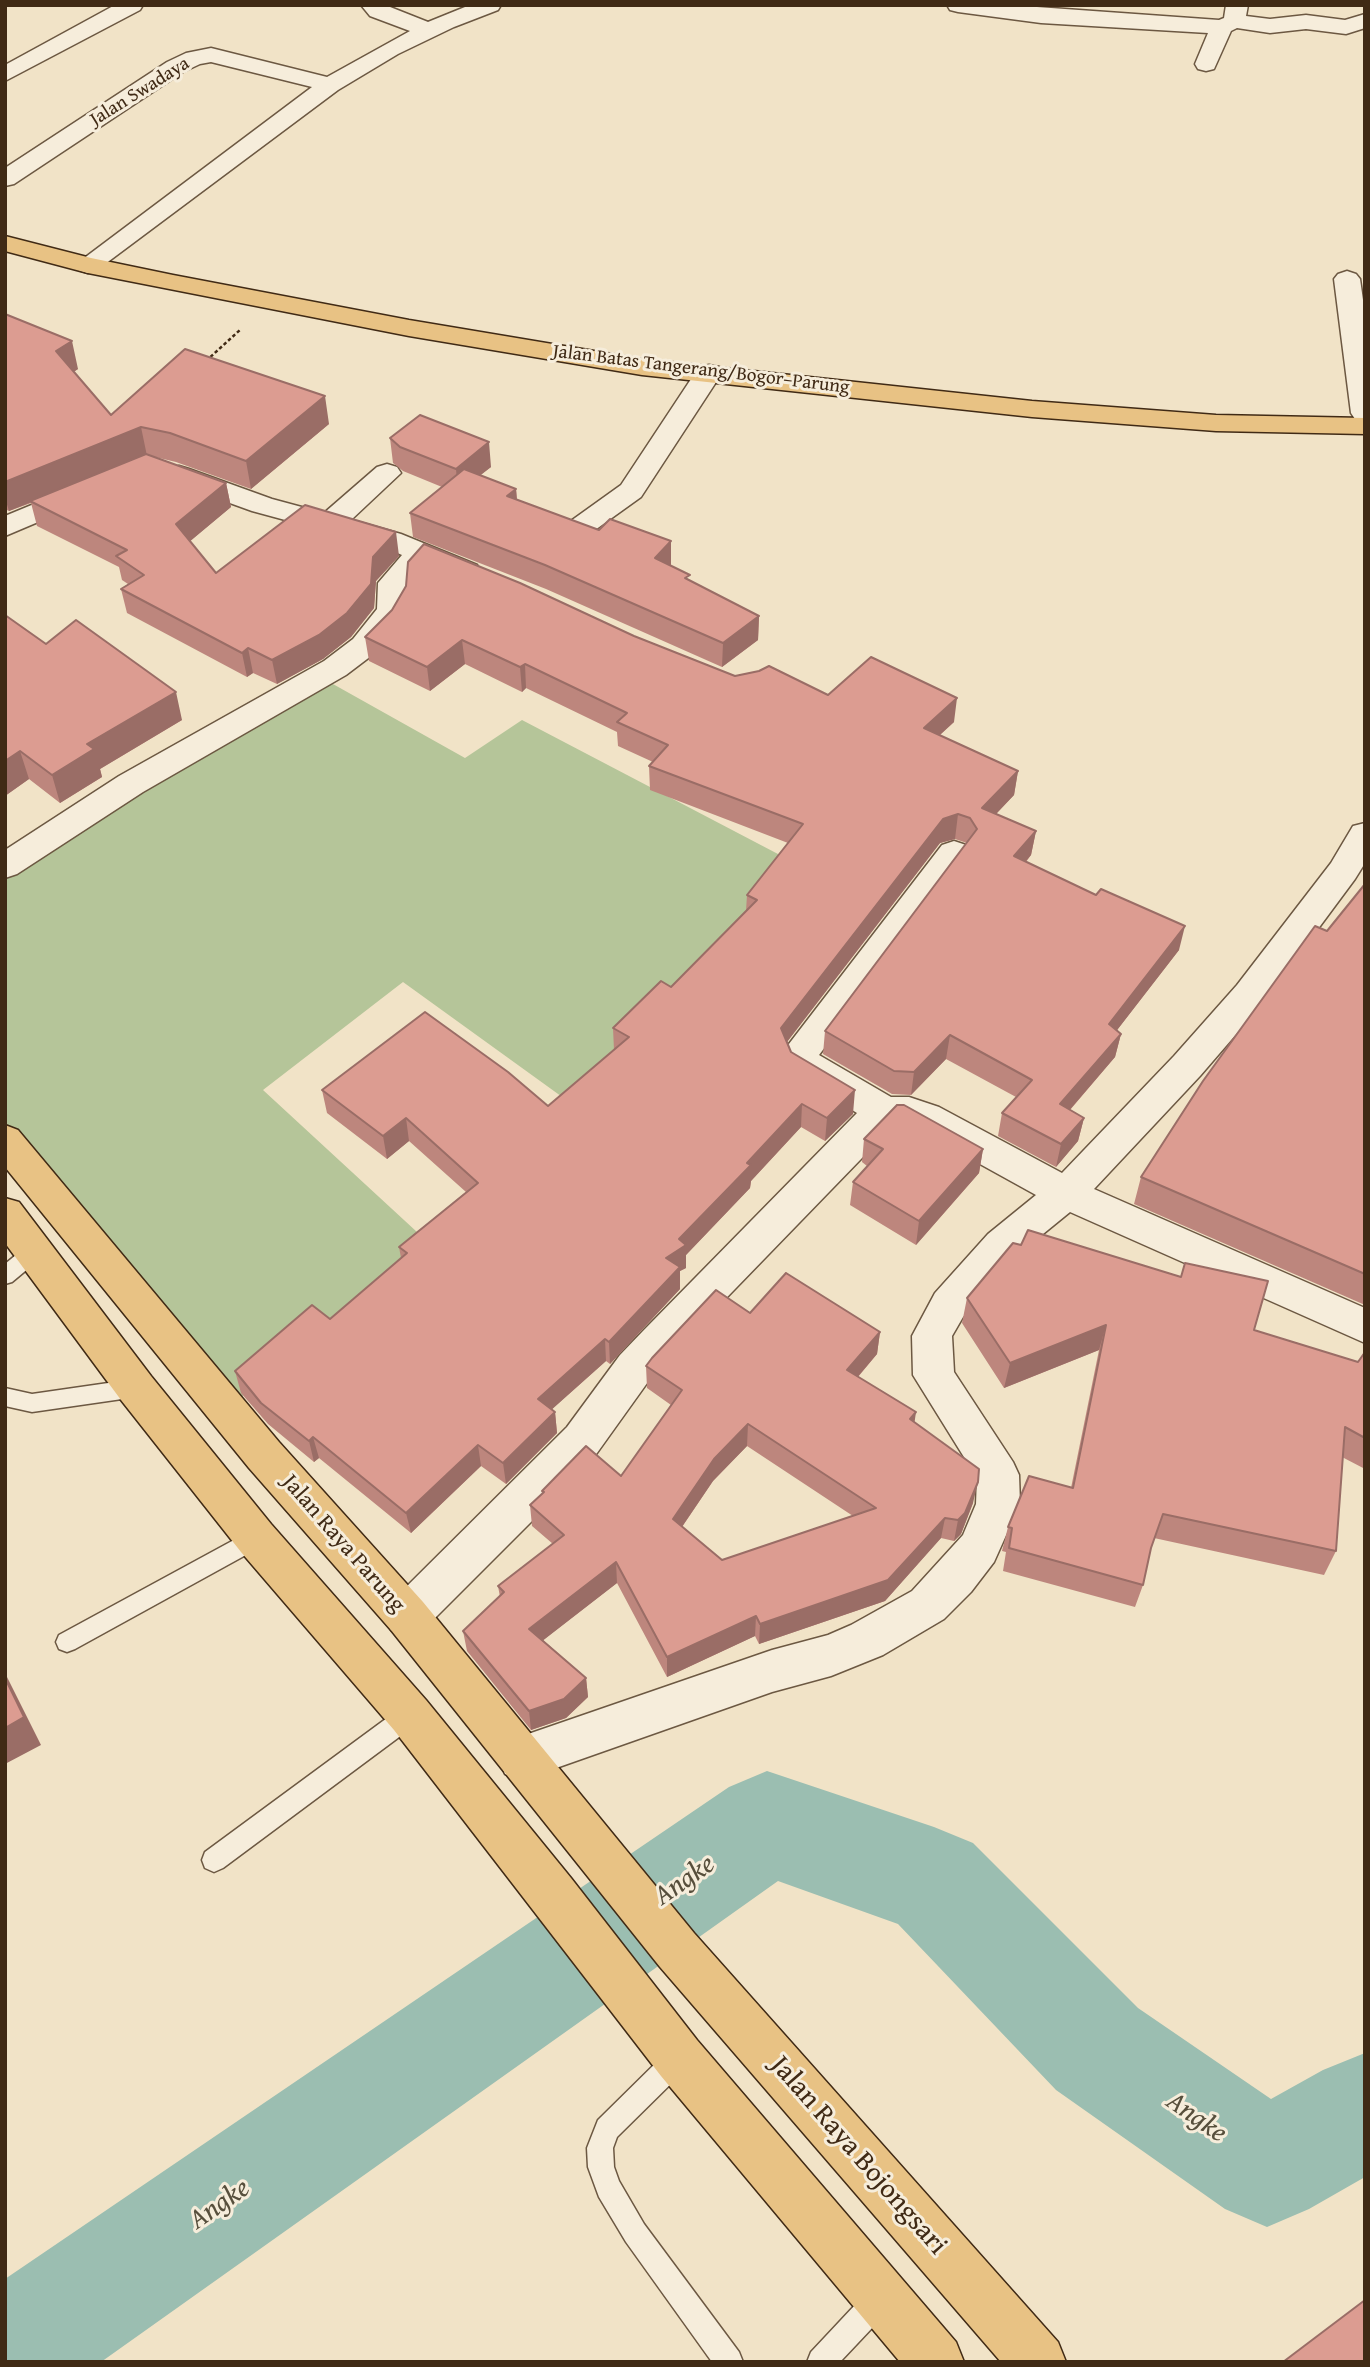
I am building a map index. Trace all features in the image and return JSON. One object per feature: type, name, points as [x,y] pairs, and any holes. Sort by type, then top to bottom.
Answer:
[{"type":"main road","name":"Jalan Batas Tangerang/Bogor–Parung","points":[[5,243],[88,265],[508,346],[642,367],[1045,410],[1216,423],[1365,426]]},
{"type":"main road","name":"Jalan Raya Parung","points":[[5,1140],[264,1455],[407,1616],[677,1950]]},
{"type":"main road","points":[[5,1213],[20,1263],[136,1388],[256,1538],[411,1716],[554,1895],[679,2058],[936,2362]]},
{"type":"main road","name":"Jalan Raya Bojongsari","points":[[677,1950],[1038,2362]]},
{"type":"street","points":[[5,74],[132,5]]},
{"type":"street","points":[[372,5],[378,11],[428,30]]},
{"type":"street","points":[[88,265],[330,85],[390,49],[489,5]]},
{"type":"street","points":[[958,5],[1041,16],[1231,18],[1270,26],[1306,22],[1346,27],[1365,21]]},
{"type":"street","points":[[1206,64],[1231,18]]},
{"type":"street","name":"Jalan Swadaya","points":[[5,179],[175,67],[194,58],[211,55],[330,85]]},
{"type":"street","points":[[1347,279],[1365,413]]},
{"type":"street","points":[[578,529],[631,491],[645,474],[709,373]]},
{"type":"street","points":[[156,468],[251,502],[391,540],[497,583]]},
{"type":"street","points":[[330,523],[387,473]]},
{"type":"street","points":[[5,527],[100,486]]},
{"type":"street","points":[[5,866],[131,784],[335,668],[364,646],[382,626],[391,609],[393,583],[422,552]]},
{"type":"street","points":[[522,1758],[772,1671],[831,1655],[855,1645],[928,1605],[955,1578],[979,1548],[998,1504],[998,1475],[934,1375],[932,1336],[948,1305],[1002,1245],[1066,1192],[1187,1066],[1354,875],[1365,834]]},
{"type":"street","points":[[954,853],[800,1053],[804,1063],[885,1112],[909,1111],[926,1117],[1066,1192],[1365,1326]]},
{"type":"street","points":[[407,1616],[556,1469],[582,1440],[635,1367],[657,1343],[874,1120],[885,1112]]},
{"type":"lane","points":[[5,1397],[32,1402],[136,1388]]},
{"type":"lane","points":[[67,1642],[256,1538]]},
{"type":"lane","points":[[214,1860],[411,1716]]},
{"type":"lane","points":[[679,2058],[607,2129],[600,2148],[601,2167],[608,2188],[635,2233],[729,2362]]},
{"type":"lane","points":[[821,2362],[881,2298]]},
{"type":"path","points":[[199,368],[239,331],[279,302]]},
{"type":"green space","points":[[324,679],[465,758],[522,720],[820,876],[583,1112],[403,982],[263,1090],[430,1244],[223,1412],[5,1159],[5,878],[42,850]]},
{"type":"building","points":[[5,314],[72,341],[56,351],[111,415],[185,349],[325,396],[246,461],[170,433],[141,427],[5,482]]},
{"type":"building","points":[[420,415],[489,442],[456,469],[400,447],[390,438]]},
{"type":"building","points":[[146,454],[226,483],[176,524],[216,573],[305,505],[396,532],[373,557],[371,584],[347,613],[319,635],[272,660],[248,648],[242,653],[121,589],[144,575],[116,556],[127,550],[30,501]]},
{"type":"building","points":[[464,469],[516,489],[507,496],[599,530],[610,519],[671,541],[655,558],[690,575],[685,578],[759,616],[723,643],[545,565],[410,513]]},
{"type":"building","points":[[424,544],[520,583],[634,636],[735,676],[769,666],[828,695],[871,657],[957,698],[924,728],[1018,771],[982,808],[1036,831],[1014,856],[1096,895],[1101,889],[1185,926],[1109,1024],[1121,1034],[1060,1104],[1084,1118],[1061,1144],[1002,1113],[1032,1080],[950,1035],[914,1072],[894,1071],[825,1031],[977,829],[970,818],[958,814],[943,819],[781,1028],[791,1052],[855,1090],[827,1118],[802,1104],[747,1163],[751,1165],[679,1239],[686,1245],[666,1258],[680,1267],[609,1342],[605,1339],[538,1399],[555,1412],[503,1463],[478,1445],[406,1513],[313,1437],[309,1441],[261,1403],[235,1371],[312,1305],[330,1319],[407,1253],[399,1247],[478,1183],[406,1118],[383,1136],[322,1090],[425,1012],[508,1072],[548,1106],[629,1037],[613,1028],[661,981],[671,987],[757,900],[747,895],[803,824],[649,766],[668,745],[617,722],[627,713],[525,664],[520,667],[462,640],[427,667],[365,637],[392,610],[406,586],[408,562]]},
{"type":"building","points":[[5,615],[46,644],[76,620],[176,692],[87,744],[94,749],[52,775],[20,751],[5,761]]},
{"type":"building","points":[[1365,884],[1365,1274],[1141,1177],[1203,1081],[1315,926],[1327,931]]},
{"type":"building","points":[[897,1105],[904,1105],[983,1149],[919,1221],[853,1182],[883,1149],[864,1139]]},
{"type":"building","points":[[1028,1230],[1181,1277],[1185,1263],[1268,1281],[1254,1330],[1358,1362],[1365,1352],[1365,1438],[1345,1427],[1336,1551],[1163,1514],[1151,1548],[1143,1585],[1009,1548],[1012,1528],[1008,1527],[1029,1476],[1073,1488],[1106,1325],[1010,1363],[967,1298],[1013,1243],[1021,1245]]},
{"type":"building","points":[[786,1273],[880,1332],[847,1370],[916,1412],[910,1419],[979,1469],[978,1482],[965,1513],[958,1520],[945,1518],[888,1580],[760,1624],[756,1616],[667,1657],[616,1562],[529,1629],[586,1678],[564,1699],[529,1711],[463,1631],[504,1592],[498,1586],[564,1535],[530,1505],[586,1446],[621,1476],[682,1390],[646,1366],[716,1290],[750,1313]],"holes":[[[748,1424],[876,1508],[722,1560],[673,1519],[714,1459]]]},
{"type":"building","points":[[5,1678],[24,1717],[5,1728]]},
{"type":"building","points":[[1365,2300],[1365,2362],[1283,2362]]},
{"type":"waterway","name":"Angke","points":[[5,2354],[767,1824],[934,1882],[1097,2049],[1267,2167],[1365,2112]]}]
